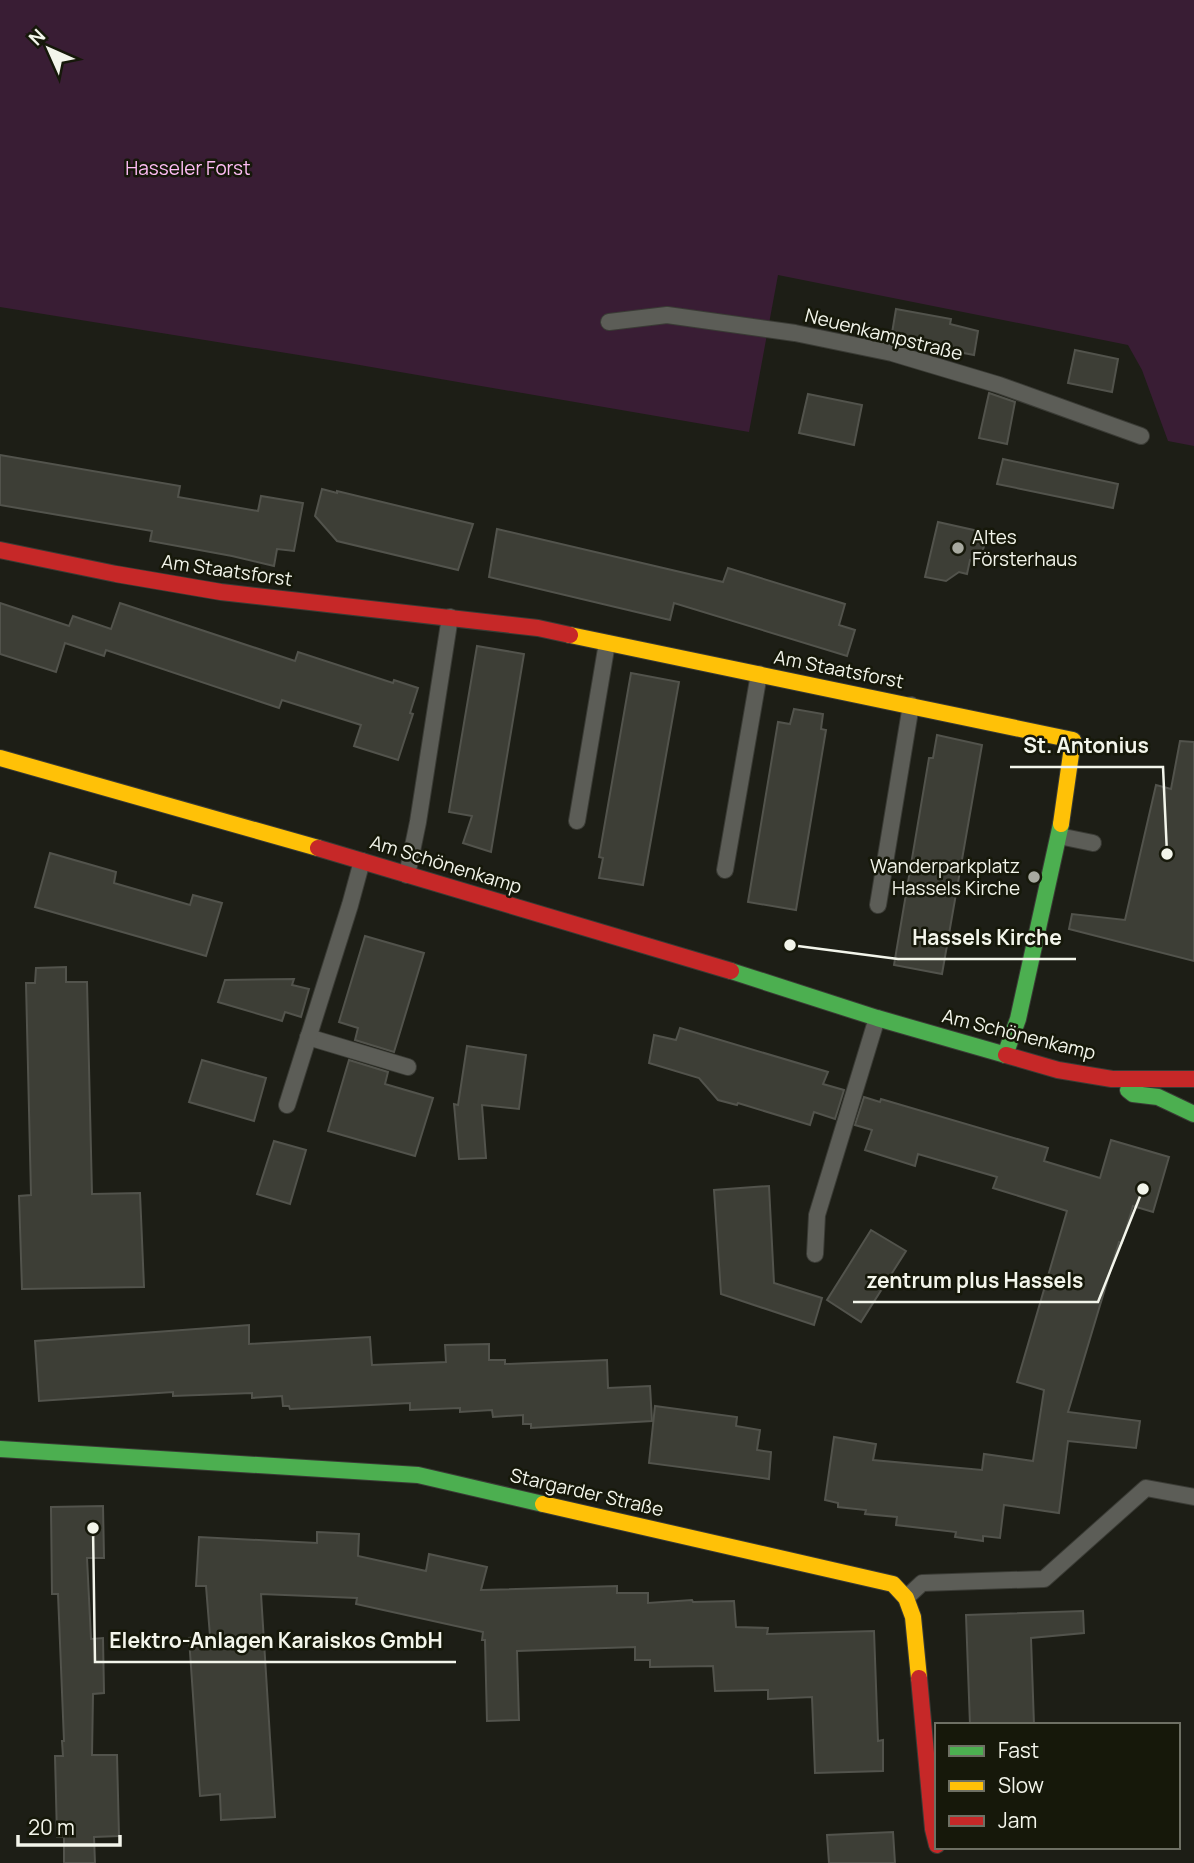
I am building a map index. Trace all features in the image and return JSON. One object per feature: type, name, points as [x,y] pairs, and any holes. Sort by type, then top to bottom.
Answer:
[{"type":"street","name":"Am Staatsforst","points":[[0,550],[221,592],[538,628],[1073,740],[1059,836]]},
{"type":"street","name":"Am Schönenkamp","points":[[0,758],[362,861],[775,984],[877,1018],[1058,1070],[1112,1079],[1194,1079]]},
{"type":"street","points":[[1005,1055],[1020,1010],[1059,836]]},
{"type":"street","points":[[1112,1079],[1133,1094],[1158,1097],[1194,1114]]},
{"type":"street","name":"Stargarder Straße","points":[[0,1449],[418,1475],[893,1584],[906,1598]]},
{"type":"street","points":[[906,1598],[913,1617],[935,1837]]},
{"type":"lane","name":"Neuenkampstraße","points":[[609,322],[667,316],[795,333],[892,353],[999,385],[1141,436]]},
{"type":"lane","points":[[407,875],[418,822],[450,617]]},
{"type":"lane","points":[[577,821],[607,643]]},
{"type":"lane","name":"Am Staatsforst","points":[[725,870],[759,674]]},
{"type":"lane","name":"Am Staatsforst","points":[[878,905],[911,705]]},
{"type":"lane","points":[[1059,836],[1093,843]]},
{"type":"lane","points":[[287,1105],[362,861]]},
{"type":"lane","points":[[815,1254],[817,1215],[877,1018]]},
{"type":"lane","points":[[308,1037],[408,1067]]},
{"type":"lane","points":[[906,1598],[922,1583],[1044,1579],[1146,1488],[1194,1497]]},
{"type":"green space","name":"Hasseler Forst","points":[[0,0],[1194,0],[1194,446],[1168,441],[1142,370],[1128,345],[778,275],[749,432],[0,307]]},
{"type":"building","points":[[896,309],[951,319],[950,324],[978,331],[974,355],[891,339]]},
{"type":"building","points":[[1075,350],[1118,359],[1112,392],[1068,383]]},
{"type":"building","points":[[989,393],[1015,402],[1007,444],[979,438]]},
{"type":"building","points":[[808,394],[862,405],[854,445],[799,433]]},
{"type":"building","points":[[0,455],[180,486],[178,497],[258,511],[261,496],[303,503],[294,551],[277,549],[274,566],[150,541],[152,531],[0,505]]},
{"type":"building","points":[[1003,459],[1118,484],[1113,508],[997,484]]},
{"type":"building","points":[[322,489],[473,524],[458,570],[337,541],[315,516]]},
{"type":"building","name":"Altes Försterhaus","points":[[938,522],[978,531],[985,543],[982,553],[973,561],[970,560],[967,574],[959,572],[946,581],[925,577]]},
{"type":"building","points":[[497,529],[723,582],[728,568],[845,604],[839,625],[855,630],[847,656],[674,603],[670,620],[489,577]]},
{"type":"building","points":[[0,603],[69,626],[73,616],[111,629],[120,603],[295,661],[298,652],[393,683],[394,680],[418,688],[410,713],[413,714],[398,760],[354,746],[361,725],[282,700],[279,708],[106,650],[104,656],[65,643],[56,672],[0,654]]},
{"type":"building","points":[[477,646],[524,654],[491,852],[463,843],[472,816],[449,812]]},
{"type":"building","points":[[631,673],[679,682],[643,885],[599,878],[603,858],[599,857]]},
{"type":"building","points":[[794,709],[823,714],[821,729],[826,730],[796,910],[748,902],[778,722],[790,724]]},
{"type":"building","points":[[937,735],[982,745],[942,974],[894,965],[929,758],[933,758]]},
{"type":"building","points":[[1180,741],[1194,742],[1194,961],[1069,929],[1072,914],[1125,920],[1156,785],[1171,789]]},
{"type":"building","points":[[50,853],[116,872],[114,883],[190,905],[193,895],[222,903],[206,956],[35,907]]},
{"type":"building","points":[[365,936],[424,953],[394,1052],[355,1040],[358,1028],[339,1022]]},
{"type":"building","points":[[66,967],[66,982],[87,982],[92,1194],[140,1193],[144,1287],[22,1289],[19,1196],[31,1195],[26,983],[35,983],[36,968]]},
{"type":"building","points":[[294,979],[292,985],[309,989],[301,1017],[285,1012],[282,1021],[218,1002],[225,980]]},
{"type":"building","points":[[680,1028],[828,1072],[823,1084],[844,1090],[835,1119],[814,1112],[810,1125],[738,1103],[737,1105],[718,1100],[699,1078],[649,1063],[654,1035],[676,1040]]},
{"type":"building","points":[[467,1046],[526,1055],[519,1109],[482,1105],[486,1158],[459,1159],[454,1104],[458,1105]]},
{"type":"building","points":[[202,1060],[266,1078],[254,1121],[189,1102]]},
{"type":"building","points":[[349,1060],[388,1072],[385,1084],[433,1098],[415,1156],[328,1131]]},
{"type":"building","points":[[864,1097],[880,1102],[881,1099],[1048,1148],[1044,1161],[1100,1178],[1111,1140],[1169,1157],[1153,1212],[1133,1206],[1122,1243],[1119,1242],[1068,1412],[1140,1421],[1136,1448],[1068,1441],[1059,1513],[1004,1505],[1000,1538],[983,1536],[983,1541],[955,1537],[956,1532],[896,1525],[897,1517],[865,1514],[866,1510],[838,1507],[838,1503],[825,1500],[834,1437],[876,1444],[873,1460],[982,1470],[984,1454],[1033,1461],[1044,1390],[1017,1382],[1067,1211],[993,1188],[997,1177],[918,1154],[915,1166],[865,1150],[872,1130],[855,1125]]},
{"type":"building","points":[[274,1141],[306,1150],[290,1204],[257,1194]]},
{"type":"building","points":[[769,1186],[774,1283],[822,1298],[814,1325],[721,1294],[714,1190]]},
{"type":"building","points":[[871,1230],[906,1251],[861,1322],[827,1300]]},
{"type":"building","points":[[249,1325],[249,1344],[370,1337],[372,1365],[446,1362],[445,1345],[489,1344],[489,1360],[505,1360],[505,1364],[607,1360],[608,1388],[650,1386],[652,1421],[531,1428],[531,1424],[523,1424],[523,1415],[493,1417],[492,1410],[410,1410],[410,1403],[290,1409],[289,1406],[283,1406],[282,1396],[252,1398],[252,1393],[173,1396],[173,1392],[39,1401],[35,1341]]},
{"type":"building","points":[[655,1406],[737,1417],[736,1426],[760,1430],[757,1450],[771,1452],[769,1479],[649,1463]]},
{"type":"building","points":[[103,1506],[104,1558],[87,1558],[91,1639],[103,1638],[104,1693],[93,1694],[92,1755],[117,1755],[119,1836],[94,1837],[95,1863],[64,1863],[64,1837],[57,1837],[55,1756],[63,1756],[64,1741],[58,1594],[52,1594],[51,1507]]},
{"type":"building","points":[[317,1532],[359,1534],[358,1556],[426,1571],[429,1554],[487,1567],[481,1590],[617,1586],[617,1593],[648,1593],[648,1603],[734,1601],[736,1627],[768,1628],[767,1634],[874,1631],[878,1741],[883,1740],[883,1771],[815,1773],[812,1697],[768,1699],[768,1690],[715,1691],[713,1666],[650,1667],[650,1660],[635,1660],[635,1647],[517,1651],[519,1720],[487,1721],[483,1632],[356,1604],[357,1598],[261,1594],[275,1817],[221,1820],[220,1794],[200,1796],[189,1638],[210,1636],[206,1586],[196,1586],[199,1537],[317,1543]]},
{"type":"building","points":[[1083,1611],[1084,1633],[1031,1638],[1034,1723],[970,1723],[966,1615]]},
{"type":"building","points":[[893,1832],[895,1863],[829,1863],[827,1835]]},
{"type":"traffic: fast","points":[[1005,1055],[1018,1019],[1061,824]]},
{"type":"traffic: fast","points":[[731,971],[877,1018],[1006,1055]]},
{"type":"traffic: fast","points":[[1128,1090],[1133,1094],[1158,1097],[1194,1114]]},
{"type":"traffic: fast","points":[[0,1449],[418,1475],[543,1504]]},
{"type":"traffic: slow","points":[[570,635],[1073,740],[1061,824]]},
{"type":"traffic: slow","points":[[0,758],[318,848]]},
{"type":"traffic: slow","points":[[543,1504],[893,1584],[906,1598],[913,1617],[919,1678]]},
{"type":"traffic: jam","points":[[0,550],[221,592],[538,628],[570,635]]},
{"type":"traffic: jam","points":[[318,848],[731,971]]},
{"type":"traffic: jam","points":[[1006,1055],[1058,1070],[1112,1079],[1194,1079]]},
{"type":"traffic: jam","points":[[919,1678],[935,1837]]},
{"type":"place","name":"Altes Försterhaus","points":[[958,548]]},
{"type":"place","name":"St. Antonius","points":[[1167,854]]},
{"type":"place","name":"Wanderparkplatz Hassels Kirche","points":[[1034,877]]},
{"type":"place","name":"Hassels Kirche","points":[[790,945]]},
{"type":"place","name":"zentrum plus Hassels","points":[[1143,1189]]},
{"type":"place","name":"Elektro-Anlagen Karaiskos GmbH","points":[[93,1528]]}]
